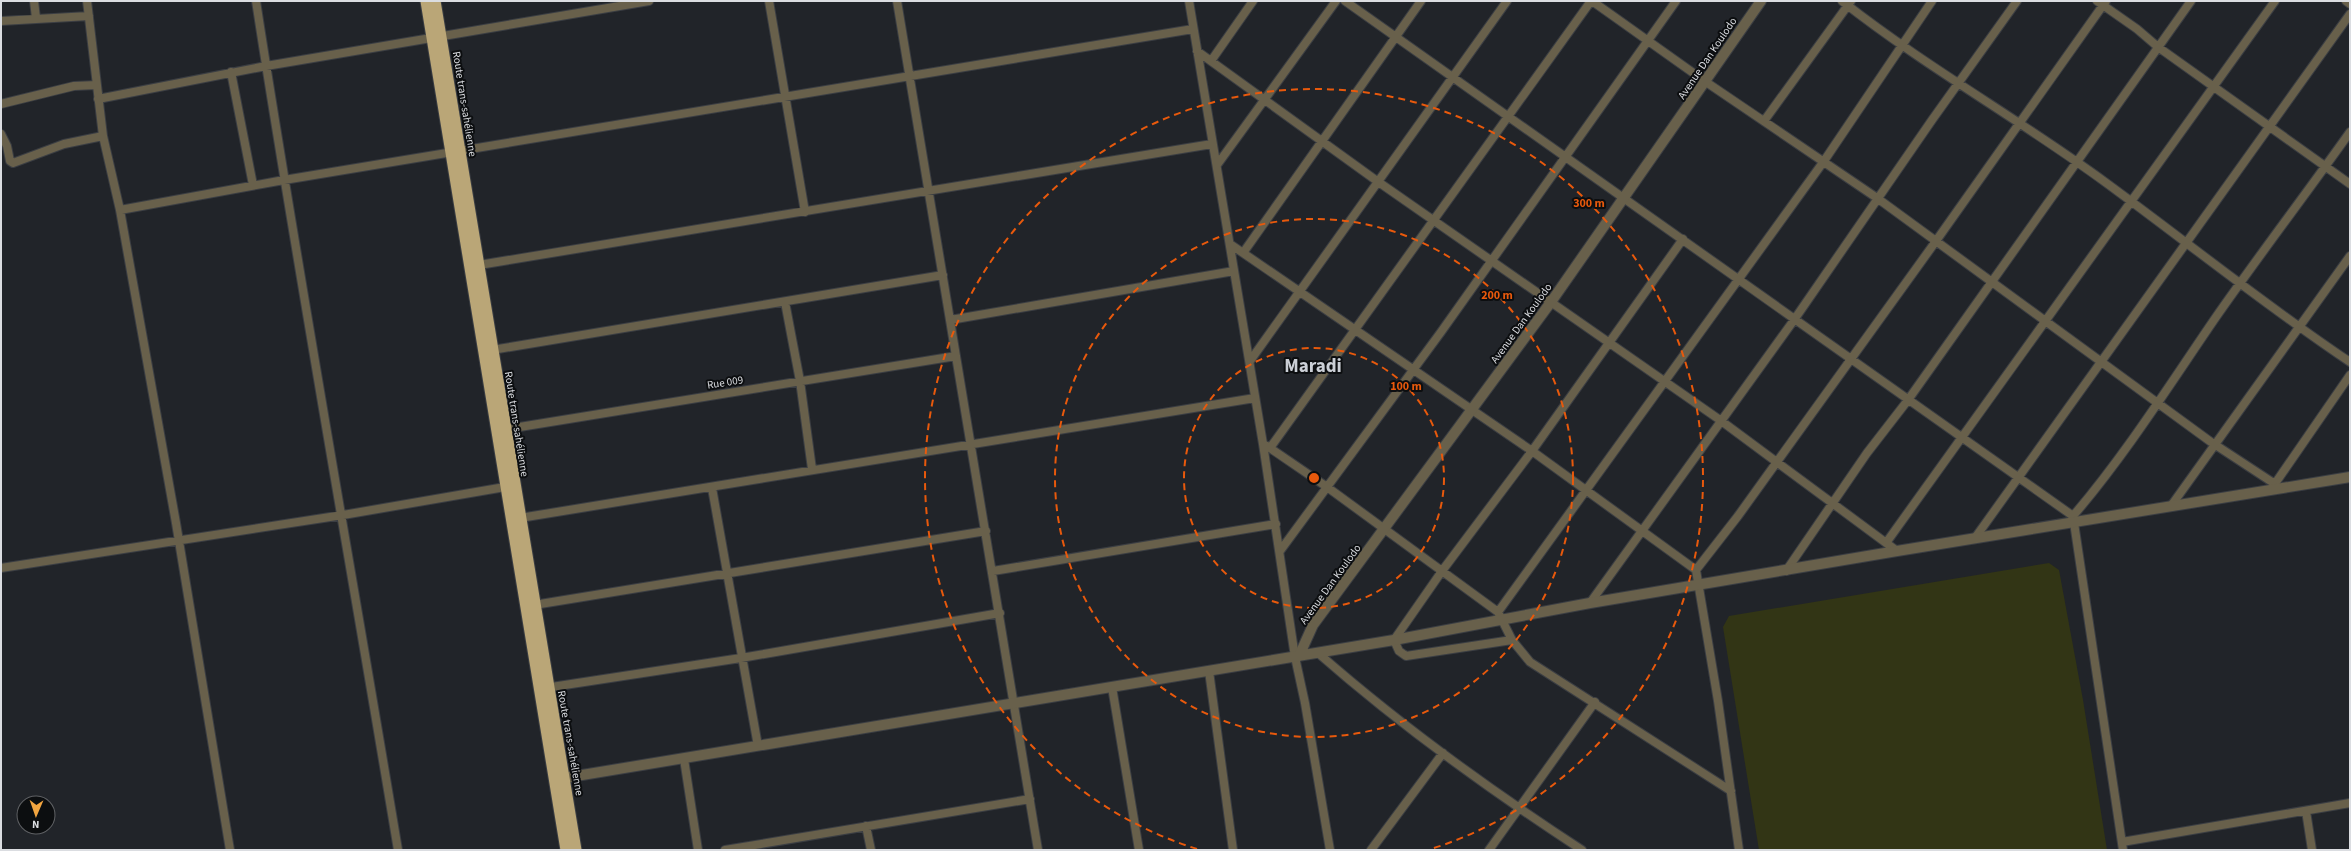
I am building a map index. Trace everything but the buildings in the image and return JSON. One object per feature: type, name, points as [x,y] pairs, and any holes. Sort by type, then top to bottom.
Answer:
[{"type":"highway","name":"Route trans-sahélienne","points":[[426,1],[436,36],[559,779],[566,850]]},
{"type":"highway","name":"Route trans-sahélienne","points":[[435,1],[436,36]]},
{"type":"highway","name":"Route trans-sahélienne","points":[[455,151],[479,265],[492,350],[501,430]]},
{"type":"highway","name":"Route trans-sahélienne","points":[[510,487],[520,518],[534,605],[544,689]]},
{"type":"highway","name":"Route trans-sahélienne","points":[[559,779],[576,850]]},
{"type":"street","points":[[34,1],[36,18]]},
{"type":"street","points":[[87,1],[103,136],[120,210],[230,850]]},
{"type":"street","points":[[256,1],[284,180],[343,515],[398,850]]},
{"type":"street","points":[[98,99],[231,72],[649,1]]},
{"type":"street","points":[[769,1],[805,212]]},
{"type":"street","points":[[897,1],[972,444],[1038,850]]},
{"type":"street","points":[[1189,1],[1255,398],[1267,446],[1280,551],[1330,850]]},
{"type":"street","points":[[1211,61],[1253,1]]},
{"type":"street","points":[[1217,165],[1336,1]]},
{"type":"street","points":[[1345,1],[1452,79],[1625,198],[1794,320],[2017,477],[2073,519],[2123,846],[2350,803]]},
{"type":"street","points":[[1243,253],[1421,1]]},
{"type":"street","points":[[1250,361],[1377,181],[1507,1]]},
{"type":"street","points":[[1267,446],[1356,331],[1591,1],[1706,82],[1877,198],[2273,487]]},
{"type":"street","points":[[1280,551],[1492,260],[1646,40],[1676,1]]},
{"type":"street","name":"Avenue Dan Koulodo","points":[[1297,657],[1313,625],[1551,302],[1706,82],[1761,1]]},
{"type":"street","points":[[1500,617],[1664,380],[1824,161],[1932,1]]},
{"type":"street","points":[[1590,603],[1720,420],[1794,320],[1957,84],[2018,1]]},
{"type":"street","points":[[1786,571],[1831,504],[1908,400],[1990,280],[2038,217],[2191,1]]},
{"type":"street","points":[[1886,543],[2275,1]]},
{"type":"street","points":[[2346,1],[2350,4]]},
{"type":"street","points":[[1764,121],[1847,2],[1901,45],[2018,125],[2076,162],[2298,328],[2350,362]]},
{"type":"street","points":[[1696,570],[1936,241],[2102,2],[2158,47],[2350,184]]},
{"type":"street","points":[[1975,538],[2099,361],[2268,125],[2350,14]]},
{"type":"street","points":[[1,21],[89,16]]},
{"type":"street","points":[[120,210],[254,185],[455,151],[910,78],[1194,30]]},
{"type":"street","points":[[1197,51],[1377,181],[1664,380],[1897,551]]},
{"type":"street","points":[[231,72],[254,185]]},
{"type":"street","points":[[1,104],[74,86],[97,85]]},
{"type":"street","points":[[2073,519],[2113,466],[2240,284],[2350,132]]},
{"type":"street","points":[[1,134],[7,146],[10,161],[13,163],[64,144],[103,136]]},
{"type":"street","points":[[479,265],[930,192],[1212,144]]},
{"type":"street","points":[[1394,640],[1442,571],[1532,451],[1682,239]]},
{"type":"street","points":[[1230,244],[1532,451],[1696,570],[1700,584],[1739,850]]},
{"type":"street","points":[[2171,506],[2350,256]]},
{"type":"street","points":[[950,320],[1234,271]]},
{"type":"street","points":[[492,350],[943,275]]},
{"type":"street","points":[[785,302],[800,381],[812,469]]},
{"type":"street","name":"Rue 009","points":[[501,430],[956,356]]},
{"type":"street","points":[[2273,487],[2350,375]]},
{"type":"street","points":[[520,518],[712,488],[812,469],[1255,398]]},
{"type":"street","points":[[1267,446],[1327,486],[1442,571],[1500,617],[1512,640],[1530,662],[1595,702],[1731,791]]},
{"type":"street","points":[[559,779],[1297,657],[1394,640],[1500,617],[1786,571],[1975,538],[2073,519],[2171,506],[2273,487],[2350,477]]},
{"type":"street","points":[[1,568],[343,515],[510,487]]},
{"type":"street","points":[[712,488],[726,574],[758,746]]},
{"type":"street","points":[[993,571],[1276,524]]},
{"type":"street","points":[[534,605],[986,531]]},
{"type":"street","points":[[544,689],[741,658],[1000,613]]},
{"type":"street","points":[[1394,640],[1399,651],[1406,656],[1512,640]]},
{"type":"street","points":[[1318,653],[1371,699],[1443,753],[1517,808],[1582,850]]},
{"type":"street","points":[[1209,671],[1233,850]]},
{"type":"street","points":[[1112,688],[1139,850]]},
{"type":"street","points":[[1489,850],[1517,808],[1595,702]]},
{"type":"street","points":[[1371,850],[1443,753]]},
{"type":"street","points":[[684,759],[698,850]]},
{"type":"street","points":[[725,850],[1030,799]]},
{"type":"street","points":[[2306,811],[2312,850]]},
{"type":"street","points":[[866,826],[871,850]]},
{"type":"green space","points":[[2049,563],[2059,570],[2083,700],[2107,850],[1759,850],[1723,627],[1729,616]]},
{"type":"district","name":"Maradi","points":[[1313,365]]}]
